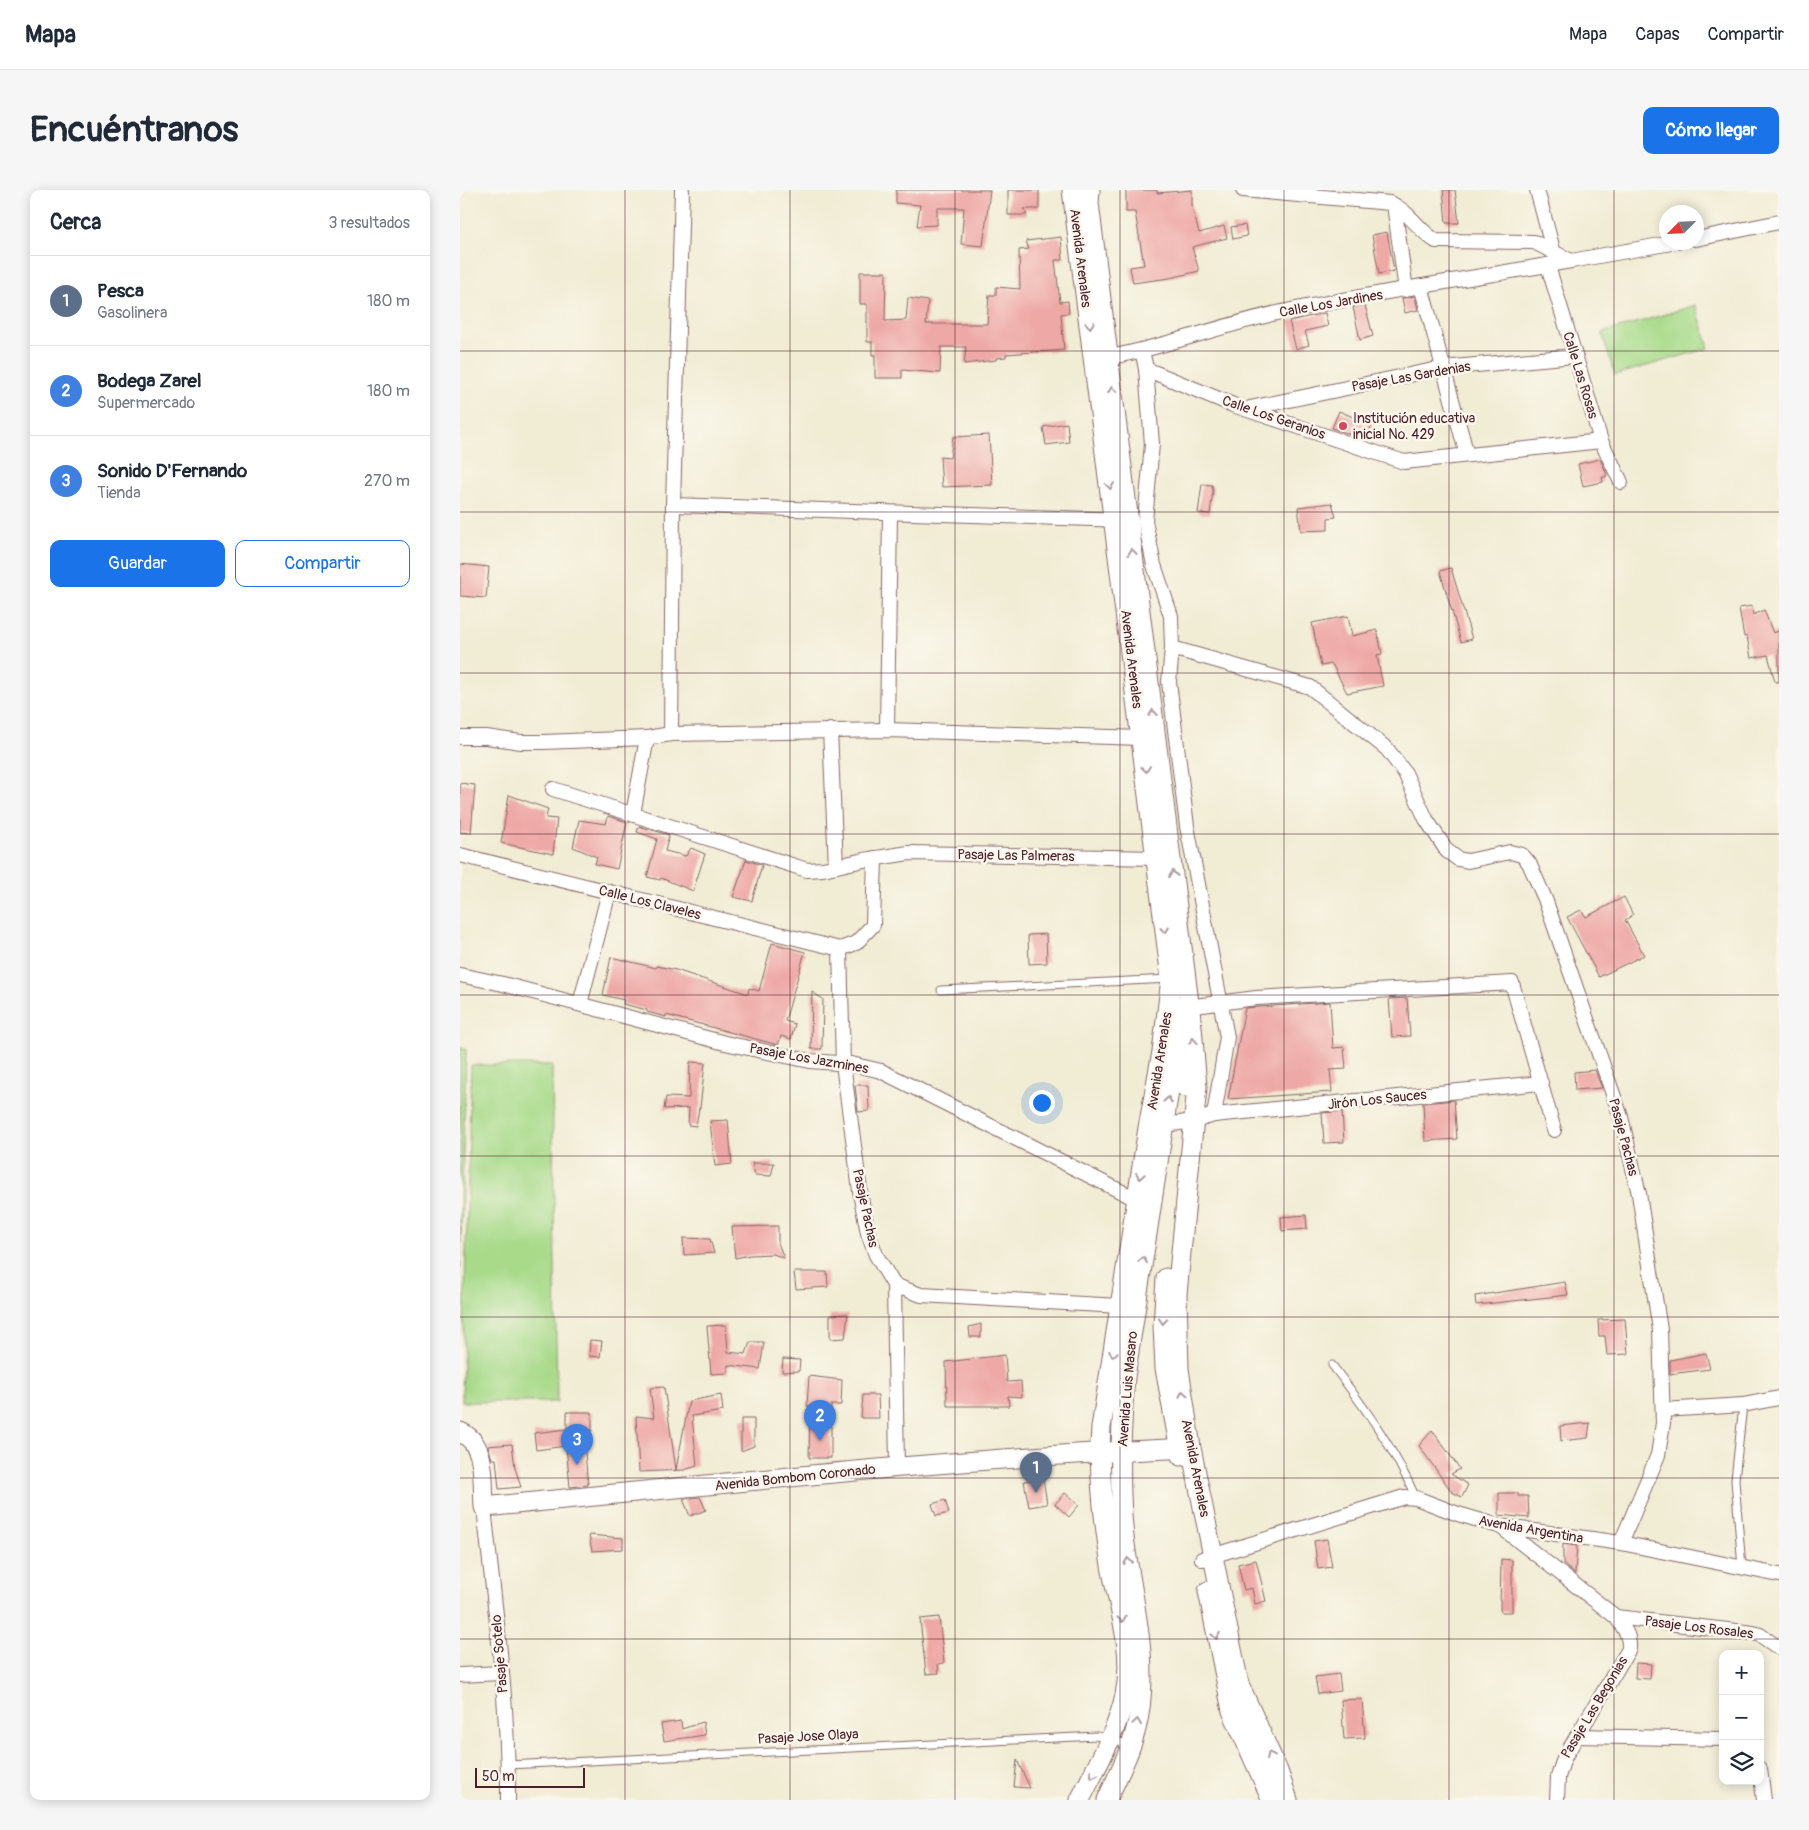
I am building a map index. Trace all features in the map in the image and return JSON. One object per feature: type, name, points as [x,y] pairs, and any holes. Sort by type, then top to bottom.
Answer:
[{"type":"main road","name":"Avenida Arenales","points":[[1072,190],[1101,359],[1121,520],[1142,738],[1157,858],[1178,977],[1162,1052],[1156,1127]]},
{"type":"main road","points":[[1090,190],[1089,203],[1101,359]]},
{"type":"main road","points":[[1121,520],[1182,1007],[1178,1029],[1190,1122],[1182,1160],[1166,1277],[1163,1326],[1165,1368],[1239,1684],[1278,1770],[1288,1800]]},
{"type":"main road","name":"Avenida Arenales","points":[[1182,1007],[1197,1087],[1190,1122]]},
{"type":"main road","name":"Avenida Luis Masaro","points":[[1080,1800],[1110,1738],[1125,1695],[1127,1653],[1104,1514],[1100,1452],[1101,1428],[1136,1199],[1156,1127],[1178,1029]]},
{"type":"main road","name":"Avenida Luis Masaro","points":[[1107,1800],[1136,1729],[1142,1682],[1139,1631],[1124,1536],[1121,1451],[1125,1377],[1156,1127]]},
{"type":"main road","points":[[460,1432],[472,1439],[480,1451],[484,1508]]},
{"type":"main road","name":"Avenida Bombom Coronado","points":[[484,1508],[897,1467],[1100,1452],[1185,1449]]},
{"type":"main road","points":[[1208,1558],[1219,1655],[1232,1711],[1272,1800]]},
{"type":"street","points":[[671,734],[672,505],[682,190]]},
{"type":"street","points":[[1243,190],[1394,205],[1436,241],[1534,242],[1571,261]]},
{"type":"street","points":[[1537,190],[1552,250]]},
{"type":"street","points":[[1394,205],[1406,290]]},
{"type":"street","points":[[1704,237],[1779,222]]},
{"type":"street","name":"Calle Los Jardines","points":[[1101,359],[1142,350],[1216,328],[1281,312],[1659,245]]},
{"type":"street","name":"Calle Las Rosas","points":[[1548,266],[1574,356],[1602,441],[1621,482]]},
{"type":"street","points":[[1420,286],[1467,454]]},
{"type":"street","points":[[1142,350],[1146,369],[1152,444],[1146,521],[1154,565],[1171,616],[1172,648],[1169,682],[1186,826],[1222,1002],[1227,1036],[1214,1115]]},
{"type":"street","name":"Pasaje Las Gardenias","points":[[1249,408],[1443,368],[1574,356]]},
{"type":"street","name":"Calle Los Geranios","points":[[1146,369],[1233,405],[1249,408],[1404,462],[1602,441]]},
{"type":"street","points":[[672,505],[1121,520]]},
{"type":"street","points":[[887,730],[890,513]]},
{"type":"street","name":"Pasaje Pachas","points":[[1172,648],[1310,687],[1387,749],[1405,773],[1426,819],[1447,850],[1458,858],[1468,861],[1510,852],[1522,854],[1529,863],[1545,899],[1621,1118],[1639,1194],[1660,1330],[1663,1410],[1658,1455],[1621,1543]]},
{"type":"street","points":[[830,730],[836,866]]},
{"type":"street","points":[[460,737],[486,737],[521,742],[647,738],[671,734],[887,730],[1142,738]]},
{"type":"street","points":[[633,814],[647,738]]},
{"type":"street","name":"Pasaje Las Palmeras","points":[[553,789],[807,870],[908,853],[1157,858]]},
{"type":"street","name":"Calle Los Claveles","points":[[460,855],[840,949]]},
{"type":"street","points":[[840,949],[856,943],[873,925],[875,858]]},
{"type":"street","points":[[580,1004],[609,892]]},
{"type":"street","name":"Pasaje Pachas","points":[[840,949],[843,1064],[861,1198],[868,1233],[876,1255],[894,1285]]},
{"type":"street","name":"Pasaje Los Jazmines","points":[[460,975],[580,1004],[725,1043],[810,1061],[843,1064],[881,1071],[1136,1199]]},
{"type":"street","points":[[1182,1007],[1222,1002],[1512,983],[1554,1130]]},
{"type":"street","name":"Jirón Los Sauces","points":[[1190,1122],[1214,1115],[1541,1083]]},
{"type":"street","name":"Avenida Arenales","points":[[1156,1127],[1190,1122]]},
{"type":"street","points":[[897,1467],[894,1285],[921,1295],[1120,1306]]},
{"type":"street","points":[[1663,1410],[1743,1405],[1779,1398]]},
{"type":"street","name":"Avenida Argentina","points":[[1208,1558],[1394,1500],[1416,1498],[1458,1514],[1499,1526],[1621,1543],[1779,1575]]},
{"type":"street","name":"Pasaje Sotelo","points":[[484,1508],[501,1673],[508,1765],[508,1800]]},
{"type":"street","name":"Pasaje Las Begonias","points":[[1499,1526],[1616,1617],[1627,1631],[1630,1640],[1629,1649],[1560,1766],[1558,1800]]},
{"type":"street","name":"Pasaje Los Rosales","points":[[1616,1617],[1753,1633],[1779,1648]]},
{"type":"street","points":[[460,1675],[501,1673]]},
{"type":"street","points":[[1577,1736],[1719,1738]]},
{"type":"street","points":[[1762,1785],[1764,1800]]},
{"type":"lane","points":[[941,990],[1178,977]]},
{"type":"lane","points":[[1332,1365],[1376,1424],[1400,1461],[1416,1498]]},
{"type":"lane","points":[[1742,1568],[1735,1480],[1743,1405]]},
{"type":"lane","name":"Pasaje Jose Olaya","points":[[508,1765],[939,1742],[1097,1736],[1130,1745]]},
{"type":"green space","points":[[1696,305],[1709,348],[1615,375],[1602,333]]},
{"type":"green space","points":[[460,1047],[466,1050],[460,1269]]},
{"type":"green space","points":[[471,1065],[552,1065],[557,1402],[462,1402]]},
{"type":"building","points":[[896,190],[990,190],[983,246],[961,244],[964,208],[937,208],[937,225],[917,226],[920,205],[896,203]]},
{"type":"building","points":[[1008,190],[1039,190],[1039,209],[1024,209],[1027,215],[1008,215]]},
{"type":"building","points":[[1126,190],[1157,190],[1157,193],[1192,190],[1192,207],[1199,233],[1224,226],[1227,238],[1192,247],[1199,271],[1170,278],[1133,283],[1130,267],[1144,265],[1135,212],[1126,212]]},
{"type":"building","points":[[1443,190],[1455,190],[1459,223],[1446,223]]},
{"type":"building","points":[[1245,225],[1247,236],[1233,239],[1231,227]]},
{"type":"building","points":[[1387,232],[1394,271],[1379,274],[1372,235]]},
{"type":"building","points":[[1061,237],[1063,260],[1055,260],[1060,302],[1068,301],[1069,313],[1061,314],[1064,350],[1006,354],[1006,357],[996,358],[996,360],[964,364],[966,347],[941,347],[940,373],[902,370],[902,378],[875,378],[875,355],[872,355],[872,342],[867,342],[867,304],[860,304],[860,272],[886,272],[885,321],[906,320],[908,298],[928,301],[926,324],[987,324],[989,295],[996,295],[996,287],[1020,289],[1019,250],[1029,249],[1026,241]]},
{"type":"building","points":[[1415,296],[1418,310],[1405,313],[1402,298]]},
{"type":"building","points":[[1365,305],[1373,336],[1360,340],[1353,307]]},
{"type":"building","points":[[1325,313],[1328,326],[1305,331],[1309,345],[1296,349],[1289,321]]},
{"type":"building","points":[[1339,411],[1372,425],[1366,440],[1332,428]]},
{"type":"building","points":[[1067,423],[1069,442],[1046,445],[1043,427]]},
{"type":"building","points":[[989,435],[992,485],[942,487],[940,457],[950,458],[953,437]]},
{"type":"building","points":[[1600,459],[1606,472],[1606,477],[1602,477],[1603,482],[1583,486],[1578,464]]},
{"type":"building","points":[[1202,484],[1212,485],[1210,514],[1198,513]]},
{"type":"building","points":[[1332,503],[1336,517],[1328,518],[1328,530],[1301,531],[1298,507]]},
{"type":"building","points":[[460,564],[489,567],[486,598],[460,596]]},
{"type":"building","points":[[1451,568],[1472,639],[1461,642],[1440,571]]},
{"type":"building","points":[[1752,606],[1753,615],[1764,610],[1773,633],[1779,631],[1779,682],[1775,682],[1768,655],[1751,658],[1747,636],[1744,637],[1739,608]]},
{"type":"building","points":[[1348,616],[1352,636],[1377,630],[1382,654],[1377,655],[1383,686],[1347,693],[1332,664],[1321,666],[1312,623]]},
{"type":"building","points":[[460,783],[475,785],[471,833],[460,832]]},
{"type":"building","points":[[509,795],[548,809],[546,818],[557,819],[553,854],[501,843]]},
{"type":"building","points":[[608,816],[627,822],[617,869],[595,864],[597,857],[573,847],[579,820],[606,824]]},
{"type":"building","points":[[639,826],[669,835],[665,851],[686,856],[691,848],[705,854],[693,891],[661,878],[660,880],[647,877],[657,839],[637,832]]},
{"type":"building","points":[[746,860],[762,865],[752,901],[733,897]]},
{"type":"building","points":[[1624,897],[1633,915],[1625,920],[1644,955],[1599,977],[1567,917],[1581,910],[1586,917]]},
{"type":"building","points":[[1046,934],[1047,963],[1029,964],[1028,935]]},
{"type":"building","points":[[772,943],[805,952],[785,1021],[795,1024],[791,1039],[781,1036],[778,1045],[666,1015],[666,1017],[647,1012],[647,1010],[623,1004],[624,1000],[603,995],[611,957],[656,968],[657,966],[676,970],[748,994],[749,988],[759,991]]},
{"type":"building","points":[[812,992],[823,999],[822,1049],[811,1049]]},
{"type":"building","points":[[1407,998],[1410,1036],[1392,1037],[1389,999]]},
{"type":"building","points":[[1330,1002],[1333,1048],[1344,1047],[1346,1069],[1330,1070],[1332,1092],[1228,1099],[1245,1008]]},
{"type":"building","points":[[690,1062],[705,1063],[696,1126],[688,1125],[689,1108],[664,1109],[666,1097],[689,1098]]},
{"type":"building","points":[[1595,1070],[1602,1088],[1575,1090],[1574,1072]]},
{"type":"building","points":[[855,1085],[868,1085],[869,1111],[858,1112]]},
{"type":"building","points":[[1454,1100],[1457,1139],[1425,1141],[1423,1103]]},
{"type":"building","points":[[1342,1111],[1344,1142],[1324,1143],[1322,1113]]},
{"type":"building","points":[[728,1120],[732,1164],[715,1166],[710,1121]]},
{"type":"building","points":[[752,1163],[774,1163],[771,1176],[755,1175]]},
{"type":"building","points":[[1306,1215],[1307,1229],[1282,1231],[1281,1217]]},
{"type":"building","points":[[778,1226],[778,1243],[784,1258],[773,1254],[735,1258],[732,1227]]},
{"type":"building","points":[[683,1238],[710,1239],[714,1253],[684,1255]]},
{"type":"building","points":[[794,1272],[827,1272],[828,1287],[796,1289]]},
{"type":"building","points":[[1565,1282],[1568,1295],[1476,1305],[1475,1296]]},
{"type":"building","points":[[848,1314],[845,1338],[830,1339],[830,1315]]},
{"type":"building","points":[[1625,1319],[1628,1354],[1607,1355],[1605,1336],[1599,1336],[1598,1320]]},
{"type":"building","points":[[981,1324],[981,1337],[970,1337],[969,1327]]},
{"type":"building","points":[[726,1325],[728,1352],[746,1354],[750,1342],[764,1342],[760,1369],[728,1365],[728,1373],[711,1374],[707,1326]]},
{"type":"building","points":[[590,1340],[602,1341],[600,1357],[589,1356]]},
{"type":"building","points":[[1706,1353],[1710,1369],[1670,1374],[1670,1360]]},
{"type":"building","points":[[1005,1355],[1007,1382],[1021,1381],[1022,1397],[1008,1396],[1009,1406],[947,1406],[946,1362]]},
{"type":"building","points":[[783,1359],[800,1360],[799,1371],[782,1372]]},
{"type":"building","points":[[809,1376],[842,1380],[841,1405],[831,1405],[831,1458],[809,1458],[810,1406],[807,1406]]},
{"type":"building","points":[[664,1387],[676,1470],[689,1401],[721,1395],[723,1411],[692,1416],[697,1466],[684,1470],[639,1472],[636,1416],[654,1418],[650,1388]]},
{"type":"building","points":[[863,1395],[878,1395],[879,1418],[861,1418]]},
{"type":"building","points":[[567,1412],[592,1412],[592,1431],[583,1431],[588,1485],[570,1487],[566,1446],[536,1450],[534,1433],[567,1429]]},
{"type":"building","points":[[741,1419],[754,1419],[754,1446],[741,1451]]},
{"type":"building","points":[[1590,1423],[1588,1438],[1561,1441],[1560,1426]]},
{"type":"building","points":[[1432,1430],[1460,1469],[1451,1474],[1468,1485],[1462,1497],[1452,1492],[1419,1446]]},
{"type":"building","points":[[512,1444],[515,1468],[521,1487],[499,1489],[496,1459],[492,1459],[488,1446]]},
{"type":"building","points":[[1043,1478],[1047,1504],[1029,1507],[1024,1481]]},
{"type":"building","points":[[1065,1493],[1079,1505],[1069,1517],[1055,1504]]},
{"type":"building","points":[[1499,1493],[1518,1493],[1518,1496],[1528,1496],[1529,1518],[1499,1515]]},
{"type":"building","points":[[700,1497],[706,1510],[690,1516],[683,1499]]},
{"type":"building","points":[[945,1500],[949,1513],[936,1516],[932,1504]]},
{"type":"building","points":[[589,1535],[623,1538],[623,1549],[592,1551]]},
{"type":"building","points":[[1327,1539],[1332,1567],[1318,1569],[1314,1541]]},
{"type":"building","points":[[1563,1544],[1577,1546],[1575,1574],[1563,1564]]},
{"type":"building","points":[[1501,1559],[1512,1560],[1512,1612],[1501,1612],[1500,1609]]},
{"type":"building","points":[[1256,1560],[1266,1601],[1255,1604],[1252,1588],[1244,1590],[1238,1564]]},
{"type":"building","points":[[939,1617],[944,1663],[938,1664],[939,1673],[926,1674],[920,1619]]},
{"type":"building","points":[[1636,1663],[1651,1664],[1650,1679],[1635,1678]]},
{"type":"building","points":[[1339,1674],[1341,1691],[1318,1694],[1315,1677]]},
{"type":"building","points":[[1362,1699],[1365,1738],[1344,1739],[1341,1700]]},
{"type":"building","points":[[681,1721],[682,1729],[703,1722],[705,1735],[664,1741],[661,1724]]},
{"type":"building","points":[[1017,1760],[1030,1788],[1014,1787]]},
{"type":"place","name":"Institución educativa inicial No. 429","points":[[1343,426]]},
{"type":"place","name":"Bodega Zarel","points":[[820,1441]]},
{"type":"place","name":"Sonido D'Fernando","points":[[577,1465]]},
{"type":"place","name":"Pesca","points":[[1036,1493]]}]
